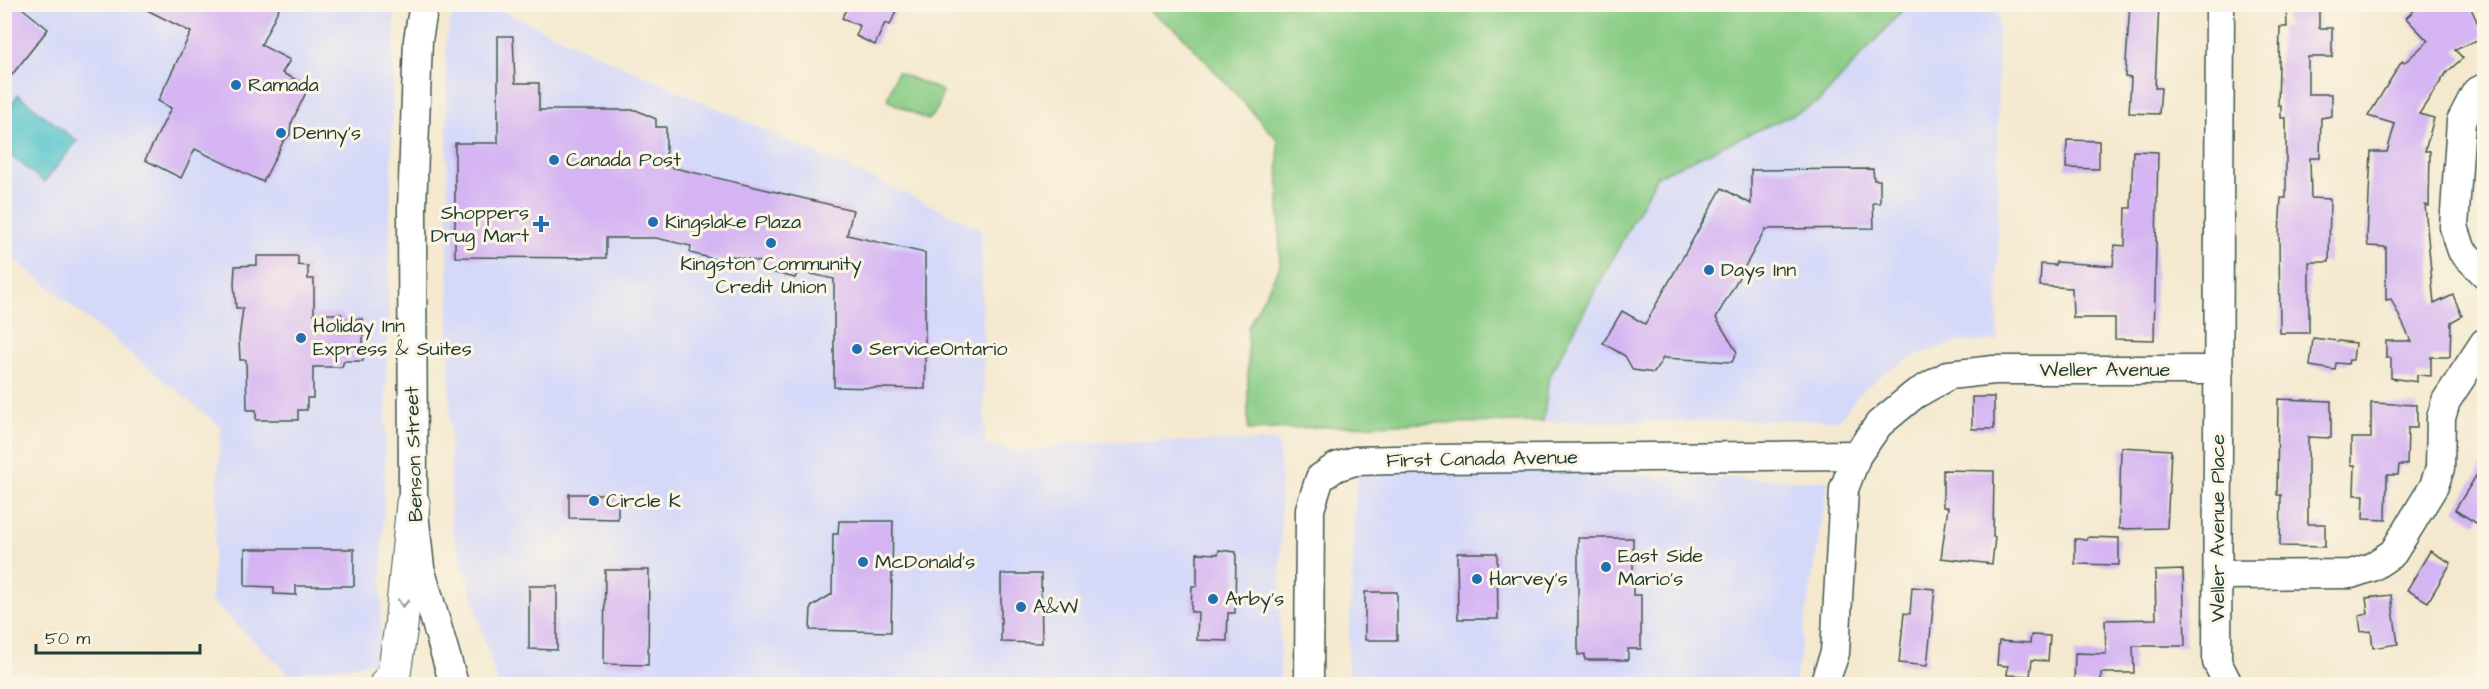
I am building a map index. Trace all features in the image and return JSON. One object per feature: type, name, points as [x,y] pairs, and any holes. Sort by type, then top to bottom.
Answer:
[{"type":"main road","points":[[386,684],[394,674],[413,503]]},
{"type":"street","name":"Benson Street","points":[[424,4],[418,39],[412,209],[413,503],[420,568],[454,684]]},
{"type":"street","points":[[2219,370],[2220,4]]},
{"type":"street","points":[[2484,88],[2476,92],[2461,121],[2454,226],[2462,251],[2484,273]]},
{"type":"street","points":[[2219,575],[2351,574],[2372,567],[2393,553],[2434,486],[2440,468],[2442,418],[2446,401],[2484,343]]},
{"type":"street","name":"Weller Avenue","points":[[1824,684],[1835,653],[1844,489],[1857,455],[1879,424],[1914,395],[1949,375],[1994,370],[2219,370]]},
{"type":"street","name":"Weller Avenue Place","points":[[2219,370],[2217,662],[2228,684]]},
{"type":"street","name":"First Canada Avenue","points":[[1309,684],[1310,509],[1320,478],[1336,467],[1355,461],[1385,460],[1857,455]]},
{"type":"street","name":"Weller Avenue","points":[[1835,653],[1844,684]]},
{"type":"shaded area","points":[[386,4],[395,9],[380,661],[289,674],[211,601],[221,427],[5,252],[4,5]]},
{"type":"shaded area","name":"Kingslake Plaza","points":[[454,5],[489,5],[981,228],[985,445],[1024,452],[1080,442],[1278,441],[1281,480],[1280,684],[498,684],[451,526],[446,42]]},
{"type":"shaded area","points":[[1907,5],[1998,5],[1998,341],[1959,342],[1919,354],[1884,373],[1860,393],[1839,420],[1543,422],[1549,377],[1657,176],[1818,103]]},
{"type":"shaded area","points":[[1357,465],[1828,481],[1795,684],[1347,684]]},
{"type":"green space","points":[[1141,5],[1907,5],[1818,103],[1657,176],[1549,377],[1543,422],[1424,423],[1248,430],[1248,327],[1280,266],[1278,140],[1178,31]]},
{"type":"green space","points":[[897,72],[942,91],[938,108],[928,120],[887,100]]},
{"type":"water","points":[[18,95],[77,141],[44,182],[5,151],[5,113]]},
{"type":"building","points":[[4,4],[17,4],[48,29],[4,85]]},
{"type":"building","name":"Ramada","points":[[135,4],[281,4],[261,45],[290,60],[282,73],[309,86],[291,124],[290,135],[283,142],[263,182],[195,149],[181,178],[145,160],[171,108],[158,101],[191,32]]},
{"type":"building","points":[[846,4],[899,4],[890,25],[885,23],[875,45],[856,36],[860,26],[842,18],[848,5]]},
{"type":"building","points":[[2130,4],[2159,4],[2155,88],[2161,88],[2159,114],[2129,113],[2131,78],[2125,77]]},
{"type":"building","points":[[2286,4],[2319,4],[2319,28],[2332,28],[2332,57],[2308,57],[2308,94],[2332,94],[2332,116],[2321,118],[2320,158],[2310,158],[2311,198],[2330,199],[2329,262],[2309,262],[2309,333],[2280,333],[2279,236],[2281,198],[2286,198],[2286,118],[2281,118],[2281,105],[2278,105],[2280,27],[2287,27]]},
{"type":"building","points":[[2421,4],[2469,4],[2484,37],[2455,50],[2463,58],[2447,72],[2419,114],[2434,118],[2425,151],[2430,151],[2429,206],[2425,205],[2434,304],[2453,295],[2462,316],[2451,322],[2450,357],[2431,357],[2431,376],[2417,375],[2417,382],[2391,378],[2391,358],[2386,358],[2386,341],[2411,341],[2391,299],[2386,300],[2386,247],[2368,246],[2367,238],[2371,152],[2387,152],[2395,124],[2368,116],[2402,61],[2404,63],[2428,41],[2406,18]]},
{"type":"building","name":"Kingslake Plaza","points":[[498,36],[513,36],[515,83],[539,83],[539,110],[636,110],[656,119],[656,127],[666,127],[666,166],[853,210],[847,235],[925,253],[925,389],[834,387],[834,279],[798,271],[795,278],[760,269],[761,262],[727,255],[726,262],[690,253],[691,246],[656,238],[606,238],[606,258],[455,257],[455,143],[498,143]]},
{"type":"building","points":[[2067,140],[2099,141],[2099,169],[2066,168]]},
{"type":"building","points":[[2133,151],[2158,152],[2154,340],[2115,339],[2115,318],[2073,318],[2072,288],[2040,286],[2041,264],[2055,265],[2056,262],[2113,266],[2115,245],[2125,246],[2126,208],[2131,208]]},
{"type":"building","name":"Days Inn","points":[[1873,169],[1874,180],[1880,180],[1880,203],[1873,203],[1874,228],[1766,229],[1716,318],[1737,352],[1732,362],[1663,358],[1654,373],[1633,370],[1625,356],[1603,343],[1622,311],[1645,324],[1722,188],[1751,204],[1751,170]]},
{"type":"building","name":"Holiday Inn Express & Suites","points":[[257,256],[298,256],[298,265],[308,266],[308,279],[314,279],[314,314],[341,314],[345,319],[363,319],[363,361],[344,361],[342,367],[313,367],[313,398],[307,398],[307,410],[298,410],[298,420],[256,420],[256,410],[247,410],[246,360],[240,360],[239,339],[243,308],[236,308],[235,266],[257,265]]},
{"type":"building","points":[[2313,338],[2355,343],[2353,360],[2349,360],[2348,364],[2336,363],[2335,370],[2310,366]]},
{"type":"building","points":[[1972,397],[1994,397],[1994,429],[1972,429]]},
{"type":"building","points":[[2278,399],[2331,401],[2331,438],[2308,437],[2308,524],[2325,524],[2325,547],[2280,546],[2281,495],[2277,495]]},
{"type":"building","points":[[2371,403],[2417,405],[2417,428],[2408,428],[2407,465],[2399,465],[2398,475],[2387,475],[2386,520],[2363,519],[2364,495],[2354,495],[2355,465],[2351,465],[2351,438],[2371,438]]},
{"type":"building","points":[[2121,447],[2171,450],[2167,528],[2119,529]]},
{"type":"building","points":[[2484,463],[2484,509],[2476,523],[2455,510]]},
{"type":"building","points":[[1943,470],[1994,471],[1993,537],[1995,537],[1992,564],[1941,558],[1948,507],[1943,507]]},
{"type":"building","name":"Circle K","points":[[569,494],[618,494],[618,519],[569,518]]},
{"type":"building","name":"McDonald's","points":[[839,521],[893,521],[891,632],[810,630],[811,607],[832,594],[833,534],[838,534]]},
{"type":"building","points":[[2087,537],[2119,538],[2119,565],[2075,564],[2075,539],[2087,539]]},
{"type":"building","name":"East Side Mario's","points":[[1578,538],[1633,538],[1633,595],[1641,595],[1641,649],[1628,649],[1628,660],[1585,660],[1585,654],[1578,655]]},
{"type":"building","points":[[245,549],[354,549],[354,586],[296,586],[296,595],[274,594],[274,587],[245,586]]},
{"type":"building","name":"Arby's","points":[[1219,550],[1236,552],[1235,613],[1228,613],[1227,641],[1197,640],[1198,612],[1191,612],[1192,586],[1197,586],[1197,553],[1218,554]]},
{"type":"building","points":[[2430,551],[2451,563],[2428,602],[2407,590]]},
{"type":"building","name":"Harvey's","points":[[1457,553],[1497,553],[1498,619],[1458,619]]},
{"type":"building","points":[[605,570],[649,570],[648,665],[604,664]]},
{"type":"building","points":[[2183,570],[2185,646],[2133,646],[2134,673],[2101,673],[2101,684],[2074,683],[2075,653],[2106,654],[2105,620],[2156,619],[2155,571]]},
{"type":"building","name":"A&W","points":[[1001,574],[1041,574],[1042,643],[1001,642]]},
{"type":"building","points":[[529,586],[557,586],[557,650],[529,649]]},
{"type":"building","points":[[1912,587],[1935,589],[1927,666],[1899,663],[1904,613],[1910,614]]},
{"type":"building","points":[[1365,592],[1397,592],[1397,640],[1365,640]]},
{"type":"building","points":[[2391,595],[2398,644],[2373,648],[2371,631],[2361,632],[2359,616],[2368,614],[2366,598]]},
{"type":"building","points":[[2031,635],[2050,636],[2048,661],[2032,660],[2030,676],[2007,675],[2008,666],[1997,665],[1999,641],[2030,643]]},
{"type":"place","name":"Ramada","points":[[236,85]]},
{"type":"place","name":"Denny's","points":[[281,133]]},
{"type":"place","name":"Canada Post","points":[[554,160]]},
{"type":"place","name":"Kingslake Plaza","points":[[653,222]]},
{"type":"place","name":"Shoppers Drug Mart","points":[[541,224]]},
{"type":"place","name":"Kingston Community Credit Union","points":[[771,243]]},
{"type":"place","name":"Days Inn","points":[[1709,270]]},
{"type":"place","name":"Holiday Inn Express & Suites","points":[[301,338]]},
{"type":"place","name":"ServiceOntario","points":[[857,349]]},
{"type":"place","name":"Circle K","points":[[594,501]]},
{"type":"place","name":"McDonald's","points":[[863,562]]},
{"type":"place","name":"East Side Mario's","points":[[1606,567]]},
{"type":"place","name":"Harvey's","points":[[1477,579]]},
{"type":"place","name":"Arby's","points":[[1213,599]]},
{"type":"place","name":"A&W","points":[[1021,607]]}]
